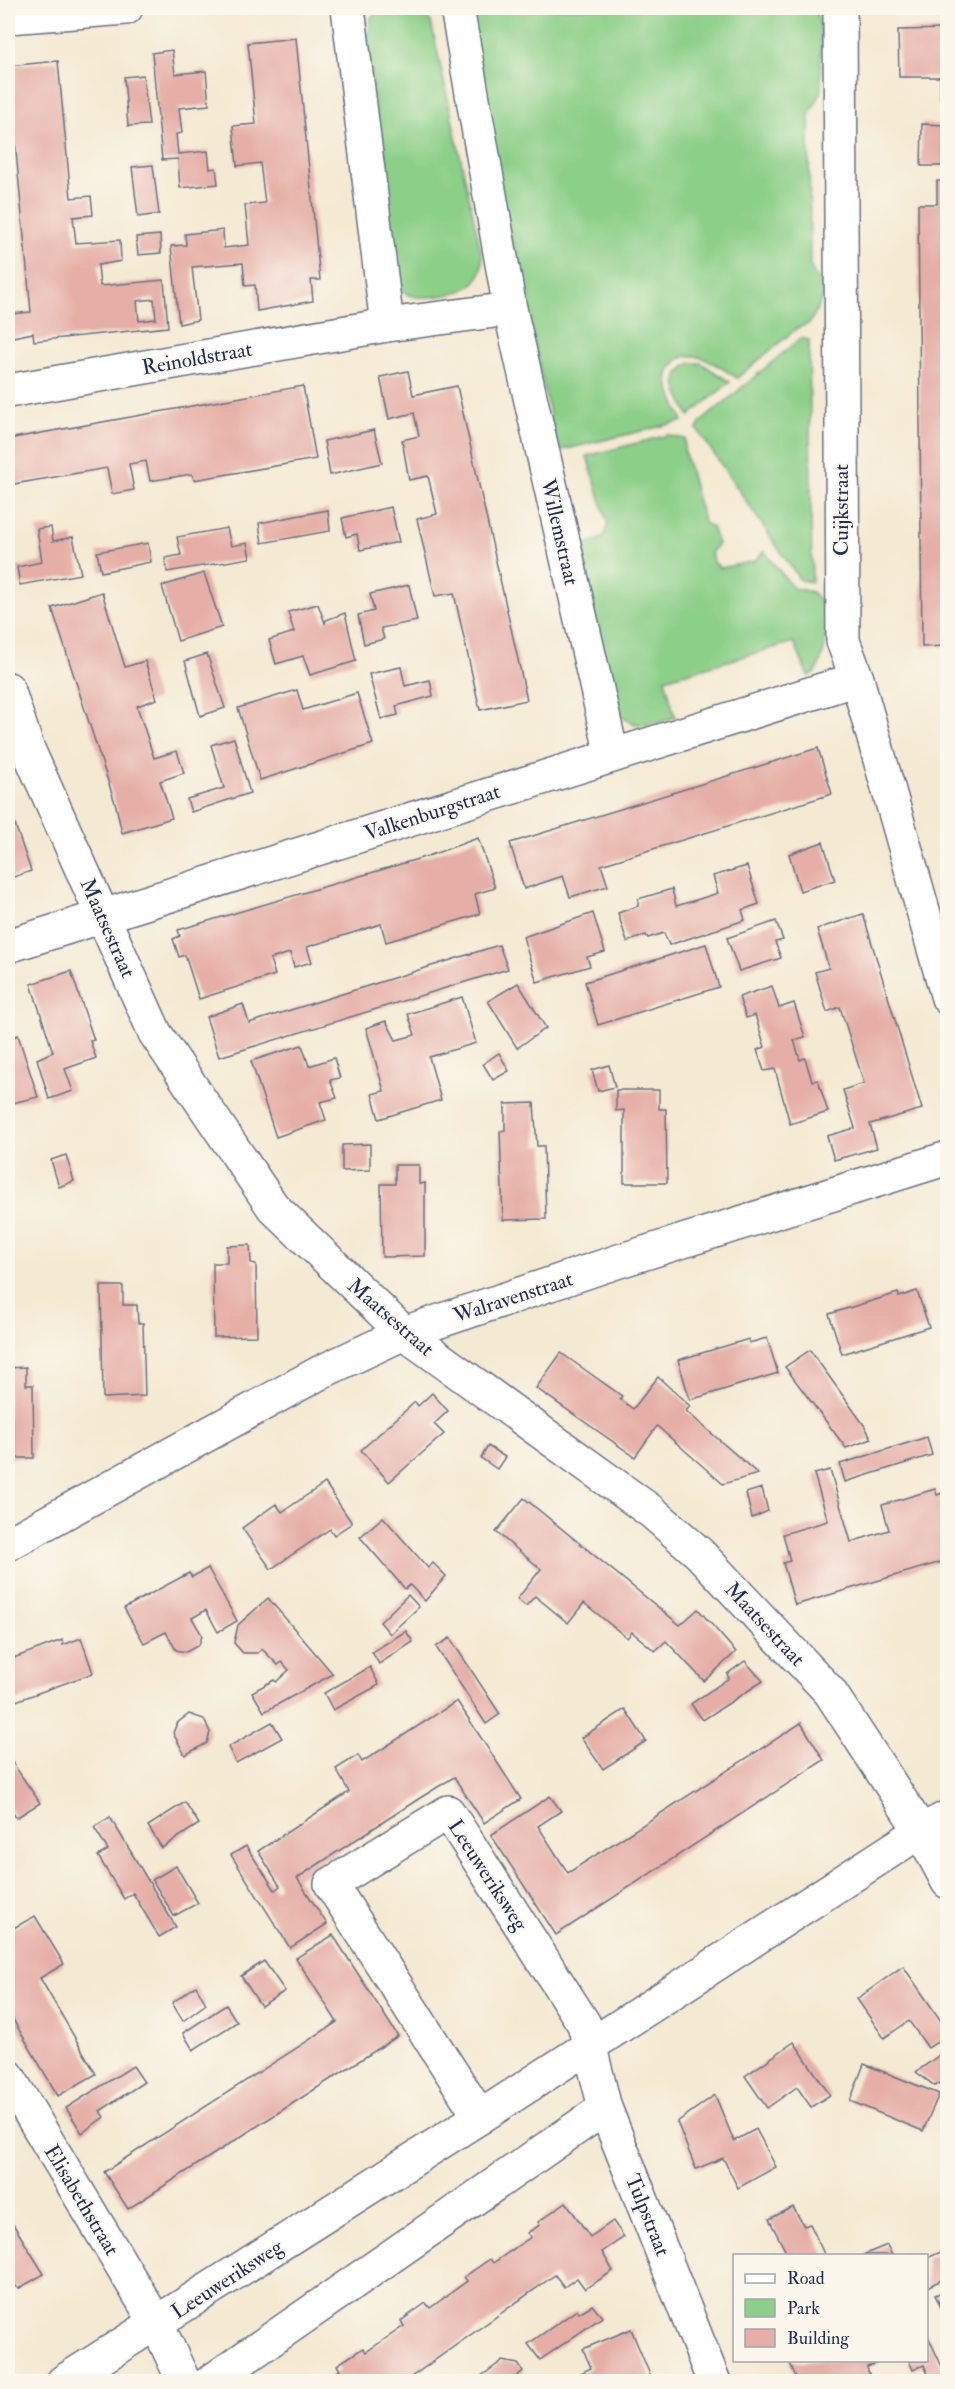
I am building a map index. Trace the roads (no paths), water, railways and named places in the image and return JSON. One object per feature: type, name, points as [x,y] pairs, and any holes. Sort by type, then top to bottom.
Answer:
[{"type":"street","points":[[8,17],[126,8]]},
{"type":"street","points":[[348,8],[387,325],[510,309]]},
{"type":"street","name":"Willemstraat","points":[[457,8],[510,309],[612,755]]},
{"type":"street","name":"Cuijkstraat","points":[[840,8],[843,641],[857,679],[948,998]]},
{"type":"street","name":"Reinoldstraat","points":[[8,391],[387,325]]},
{"type":"street","name":"Valkenburgstraat","points":[[8,946],[857,679]]},
{"type":"street","name":"Maatsestraat","points":[[8,689],[27,747],[155,1033],[273,1207],[404,1333],[652,1512],[699,1553],[830,1692],[934,1824],[948,1882]]},
{"type":"street","name":"Walravenstraat","points":[[8,1544],[321,1372],[404,1333],[616,1262],[948,1158]]},
{"type":"street","name":"Leeuweriksweg","points":[[480,2117],[331,1884],[448,1812],[584,2024],[590,2046]]},
{"type":"street","name":"Leeuweriksweg","points":[[63,2382],[157,2324],[934,1824]]},
{"type":"street","name":"Tulpstraat","points":[[590,2046],[605,2108],[714,2382]]},
{"type":"street","name":"Elisabethstraat","points":[[8,2076],[157,2324],[184,2382]]},
{"type":"street","points":[[210,2382],[605,2108]]}]
